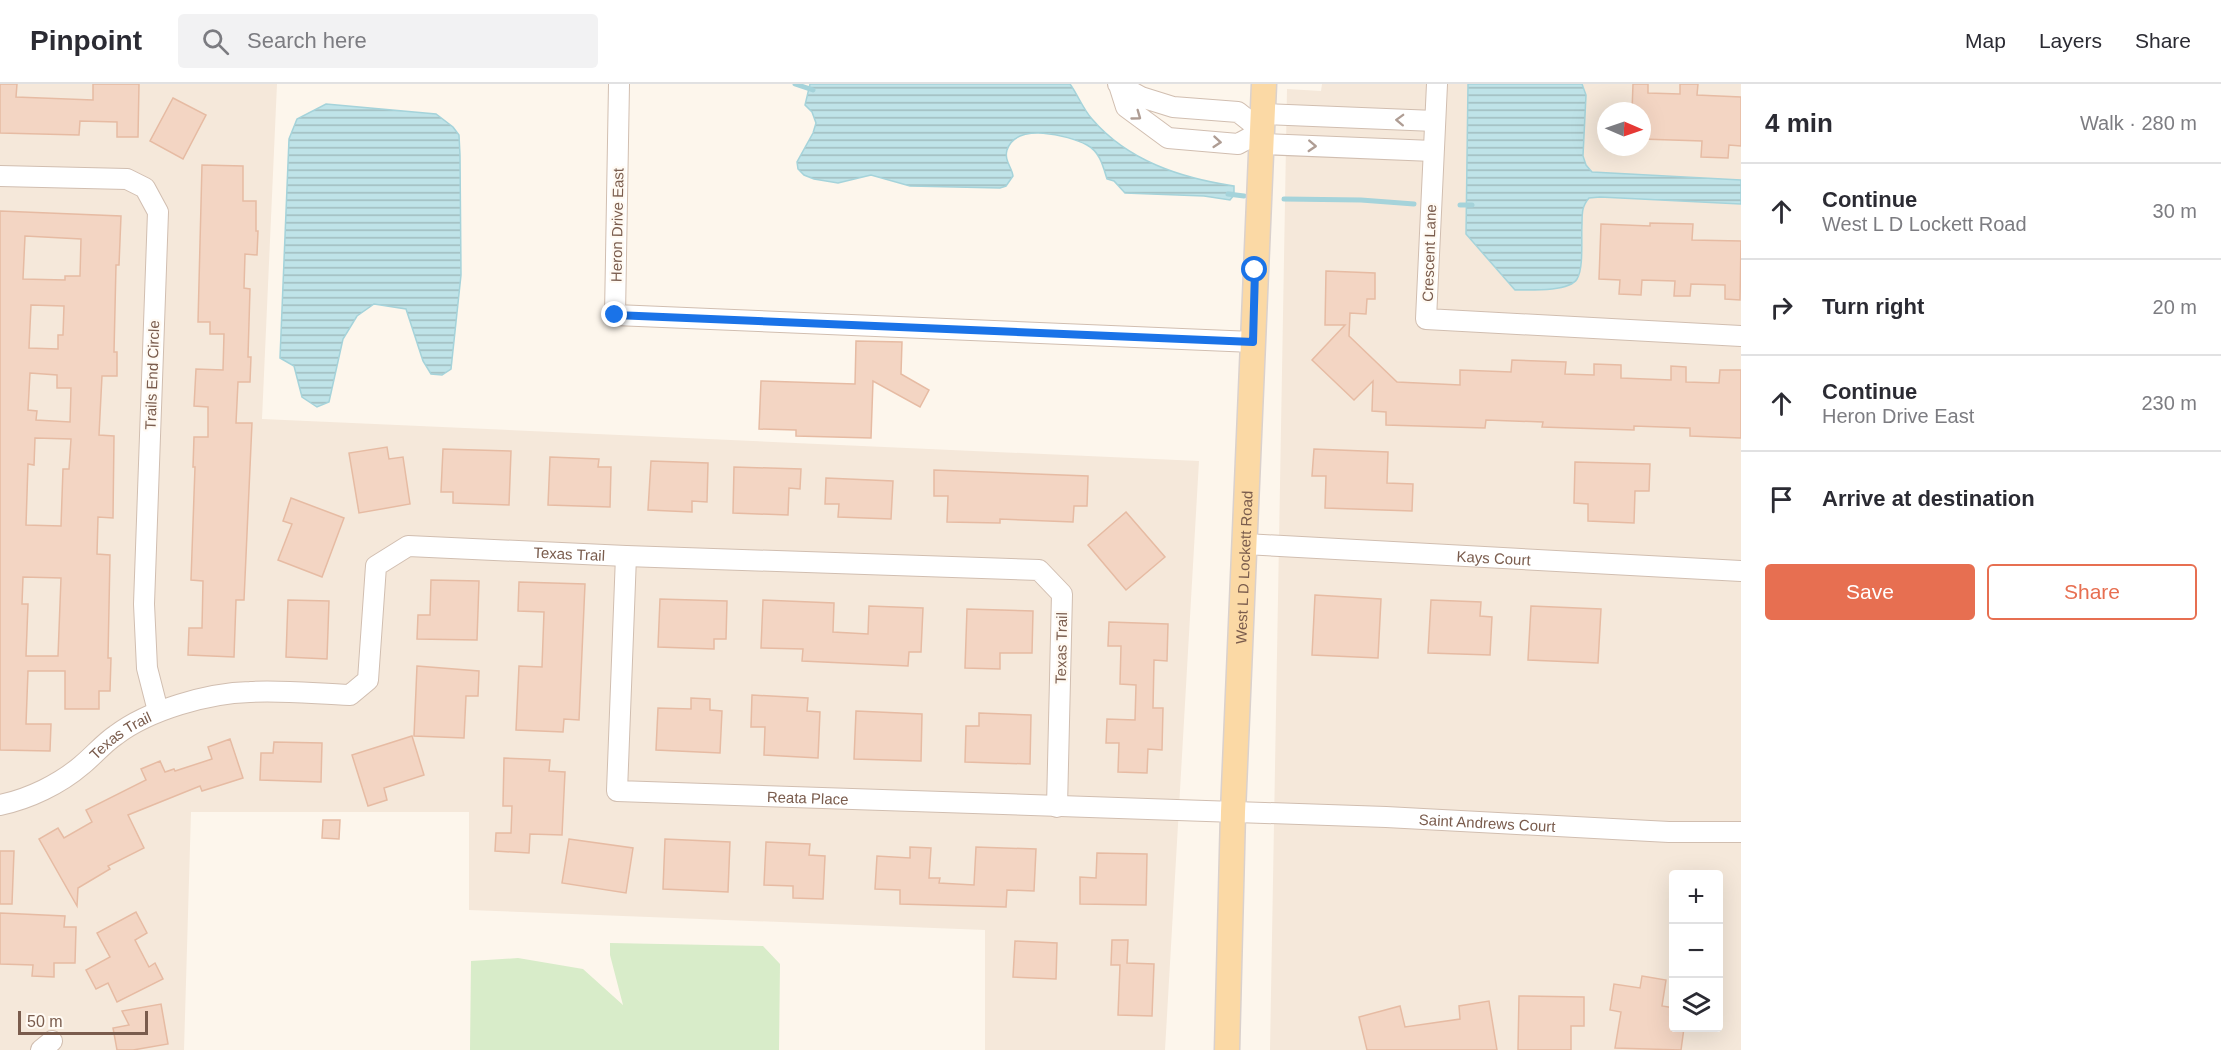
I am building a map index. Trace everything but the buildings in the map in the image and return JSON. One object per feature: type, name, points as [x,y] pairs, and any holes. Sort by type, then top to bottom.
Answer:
[{"type":"main road","name":"West L D Lockett Road","points":[[1227,1050],[1233,812],[1264,84]]},
{"type":"street","name":"Heron Drive East","points":[[619,84],[615,315],[1253,342]]},
{"type":"street","points":[[1118,84],[1141,97],[1173,107],[1238,112],[1262,129],[1433,152],[1437,84]]},
{"type":"street","points":[[1118,84],[1126,107],[1168,138],[1238,144],[1262,129],[1435,121]]},
{"type":"street","name":"Crescent Lane","points":[[1433,152],[1426,319],[1741,336]]},
{"type":"street","name":"Trails End Circle","points":[[0,176],[127,179],[145,188],[158,212],[144,604],[147,668],[158,711]]},
{"type":"street","name":"Kays Court","points":[[1245,544],[1741,571]]},
{"type":"street","name":"Texas Trail","points":[[0,805],[15,802],[49,787],[80,767],[116,734],[158,711],[202,699],[249,692],[350,695],[368,680],[376,566],[408,546],[1039,570],[1062,594],[1057,807]]},
{"type":"street","name":"Reata Place","points":[[626,556],[617,791],[1233,812]]},
{"type":"street","name":"Saint Andrews Court","points":[[1233,812],[1386,817],[1670,832],[1741,832]]},
{"type":"shaded area","points":[[0,84],[277,84],[262,419],[1199,461],[1165,1050],[985,1050],[985,930],[469,910],[469,812],[191,812],[184,1050],[0,1050]]},
{"type":"shaded area","points":[[1322,84],[1741,84],[1741,1050],[1270,1050],[1287,89],[1321,91]]},
{"type":"green space","points":[[610,943],[763,946],[780,964],[779,1050],[470,1050],[471,961],[518,958],[583,969],[623,1005],[610,955]]},
{"type":"water","points":[[810,84],[1070,84],[1092,119],[1122,146],[1139,157],[1175,172],[1234,186],[1234,195],[1230,200],[1204,196],[1125,193],[1114,181],[1107,179],[1095,151],[1087,145],[1043,133],[1031,133],[1012,141],[1006,154],[1013,176],[1006,186],[1000,188],[910,186],[871,175],[838,183],[814,179],[804,175],[798,169],[797,162],[816,123],[812,112],[805,105]]},
{"type":"water","points":[[1468,84],[1582,84],[1586,95],[1583,156],[1592,172],[1741,180],[1741,204],[1589,198],[1582,213],[1581,260],[1577,279],[1573,283],[1558,288],[1515,290],[1466,234]]},
{"type":"water","points":[[326,104],[436,114],[453,127],[459,135],[461,275],[451,369],[442,375],[431,374],[423,361],[406,309],[374,304],[357,316],[343,339],[329,402],[317,407],[302,397],[294,366],[280,358],[289,139],[297,119]]},
{"type":"waterway","points":[[795,84],[813,90]]},
{"type":"waterway","points":[[1228,194],[1244,196]]},
{"type":"waterway","points":[[1284,199],[1361,200],[1414,204]]},
{"type":"waterway","points":[[1460,205],[1472,205]]},
{"type":"route","points":[[615,315],[1253,342],[1255,270]]}]
